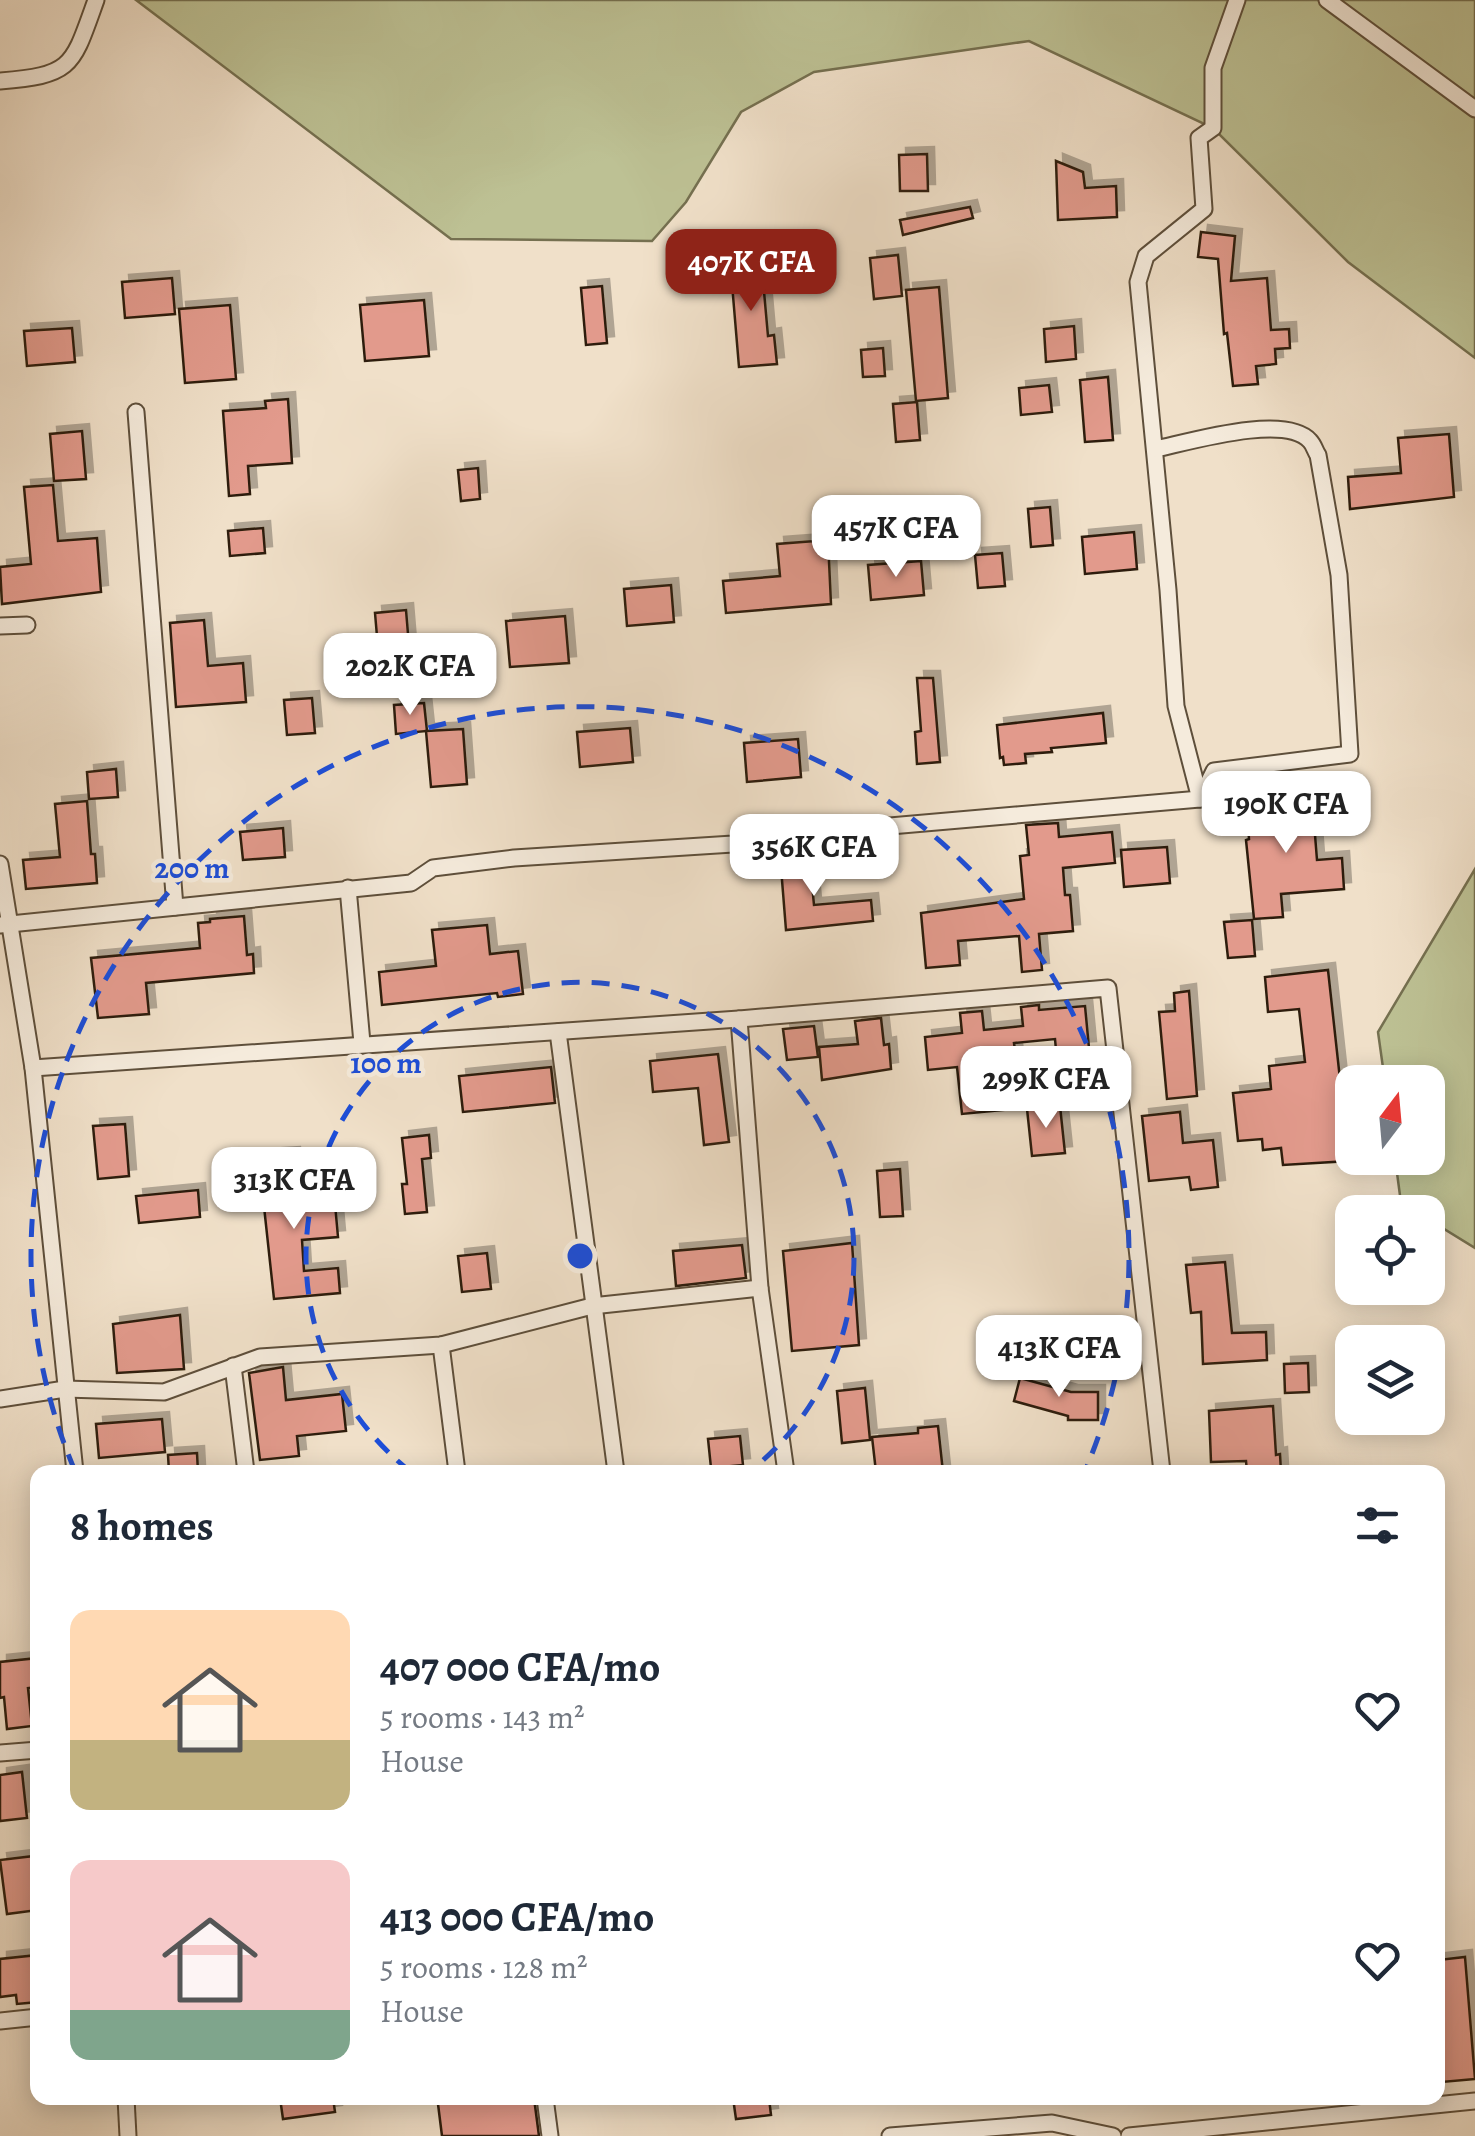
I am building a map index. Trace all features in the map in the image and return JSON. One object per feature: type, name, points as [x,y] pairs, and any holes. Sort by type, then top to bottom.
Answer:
[{"type":"street","points":[[0,82],[42,78],[64,68],[82,41],[96,0]]},
{"type":"street","points":[[1200,799],[1176,706],[1156,449],[1138,282],[1146,256],[1204,209],[1200,138],[1213,128],[1214,68],[1237,0]]},
{"type":"street","points":[[1326,0],[1475,109]]},
{"type":"street","points":[[136,412],[175,907]]},
{"type":"street","points":[[1156,449],[1248,430],[1278,429],[1310,441],[1318,455],[1338,575],[1350,754],[1214,771],[1200,799]]},
{"type":"street","points":[[0,626],[27,624]]},
{"type":"street","points":[[4,924],[411,883],[432,868],[514,858],[733,844],[839,830],[1200,799]]},
{"type":"street","points":[[0,864],[4,924],[33,1068],[75,1465]]},
{"type":"street","points":[[348,888],[362,1043]]},
{"type":"street","points":[[33,1068],[738,1019],[1108,988],[1161,1465]]},
{"type":"street","points":[[738,1019],[760,1288],[785,1465]]},
{"type":"street","points":[[558,1032],[615,1465]]},
{"type":"street","points":[[0,1399],[65,1390],[164,1392],[260,1357],[441,1345],[592,1306],[760,1288]]},
{"type":"street","points":[[441,1345],[456,1465]]},
{"type":"street","points":[[233,1366],[245,1465]]},
{"type":"street","points":[[0,1753],[30,1751]]},
{"type":"street","points":[[0,2021],[30,2018]]},
{"type":"street","points":[[1445,2104],[1475,2101]]},
{"type":"street","points":[[126,2105],[128,2136]]},
{"type":"street","points":[[546,2105],[550,2136]]},
{"type":"street","points":[[1129,2136],[1435,2105]]},
{"type":"street","points":[[890,2136],[1052,2123],[1113,2136]]},
{"type":"green space","points":[[136,0],[1475,0],[1475,358],[1348,262],[1213,128],[1029,41],[814,72],[741,112],[686,202],[652,241],[451,239]]},
{"type":"green space","points":[[1475,869],[1475,1248],[1445,1229],[1445,1195],[1400,1195],[1397,1175],[1445,1175],[1445,1065],[1383,1065],[1378,1032]]},
{"type":"building","points":[[927,154],[928,191],[900,191],[899,155]]},
{"type":"building","points":[[1056,161],[1083,172],[1085,188],[1116,186],[1117,217],[1058,220]]},
{"type":"building","points":[[970,207],[973,218],[903,235],[900,220]]},
{"type":"building","points":[[1201,232],[1235,236],[1231,281],[1267,278],[1271,330],[1289,329],[1290,348],[1275,349],[1276,364],[1256,366],[1258,384],[1233,386],[1218,259],[1198,257]]},
{"type":"building","points":[[898,255],[902,296],[874,299],[870,258]]},
{"type":"building","points":[[761,258],[768,336],[774,335],[777,364],[739,367],[730,260]]},
{"type":"building","points":[[172,278],[175,314],[125,318],[122,282]]},
{"type":"building","points":[[602,286],[607,343],[586,345],[581,288]]},
{"type":"building","points":[[939,287],[948,398],[916,401],[906,290]]},
{"type":"building","points":[[424,300],[429,356],[365,361],[360,305]]},
{"type":"building","points":[[230,305],[236,379],[185,383],[179,309]]},
{"type":"building","points":[[1074,326],[1076,359],[1046,362],[1044,329]]},
{"type":"building","points":[[72,328],[75,362],[27,366],[24,331]]},
{"type":"building","points":[[883,348],[885,376],[863,377],[861,350]]},
{"type":"building","points":[[1108,377],[1113,440],[1085,442],[1080,380]]},
{"type":"building","points":[[1049,385],[1052,412],[1021,415],[1019,388]]},
{"type":"building","points":[[288,399],[292,463],[248,466],[250,494],[229,496],[223,411],[266,408],[265,401]]},
{"type":"building","points":[[917,402],[920,440],[896,442],[893,404]]},
{"type":"building","points":[[82,431],[86,479],[54,481],[50,434]]},
{"type":"building","points":[[1449,434],[1454,497],[1350,509],[1348,477],[1401,473],[1398,438]]},
{"type":"building","points":[[478,468],[480,499],[461,501],[458,470]]},
{"type":"building","points":[[53,485],[58,541],[97,538],[101,592],[2,604],[0,567],[31,564],[24,487]]},
{"type":"building","points":[[1050,507],[1053,545],[1031,547],[1028,509]]},
{"type":"building","points":[[263,528],[265,553],[230,556],[228,531]]},
{"type":"building","points":[[1134,532],[1137,569],[1085,574],[1082,537]]},
{"type":"building","points":[[828,540],[831,604],[726,613],[723,581],[780,576],[777,544]]},
{"type":"building","points":[[1002,553],[1005,586],[978,588],[975,555]]},
{"type":"building","points":[[921,561],[924,595],[871,600],[868,565]]},
{"type":"building","points":[[671,585],[674,622],[627,626],[624,589]]},
{"type":"building","points":[[406,610],[409,646],[378,648],[375,613]]},
{"type":"building","points":[[565,616],[569,663],[510,667],[506,621]]},
{"type":"building","points":[[204,620],[208,666],[243,663],[246,702],[176,707],[170,623]]},
{"type":"building","points":[[917,678],[933,678],[940,762],[917,764],[915,732],[921,731]]},
{"type":"building","points":[[312,698],[315,733],[287,735],[284,700]]},
{"type":"building","points":[[424,703],[427,731],[396,734],[394,705]]},
{"type":"building","points":[[1103,713],[1106,743],[1025,754],[1026,763],[1004,765],[1003,757],[1000,758],[997,725]]},
{"type":"building","points":[[630,728],[633,762],[580,767],[577,732]]},
{"type":"building","points":[[463,729],[467,784],[431,787],[426,731]]},
{"type":"building","points":[[798,739],[801,777],[747,782],[744,743]]},
{"type":"building","points":[[116,769],[118,797],[89,799],[87,772]]},
{"type":"building","points":[[1312,797],[1317,860],[1342,858],[1344,889],[1281,894],[1283,917],[1254,919],[1247,809],[1279,806],[1279,800]]},
{"type":"building","points":[[87,801],[97,883],[26,889],[23,860],[60,857],[55,804]]},
{"type":"building","points":[[1058,823],[1059,837],[1112,832],[1115,863],[1063,868],[1073,931],[1039,934],[1042,970],[1022,972],[1019,936],[958,941],[960,965],[926,968],[921,913],[1024,899],[1020,856],[1029,855],[1026,825]]},
{"type":"building","points":[[283,828],[285,857],[243,860],[240,832]]},
{"type":"building","points":[[1167,847],[1170,883],[1124,887],[1121,850]]},
{"type":"building","points":[[809,853],[814,905],[871,900],[873,921],[786,930],[780,855]]},
{"type":"building","points":[[244,916],[247,955],[253,954],[254,973],[146,983],[149,1014],[98,1018],[91,958],[200,948],[198,923]]},
{"type":"building","points":[[1252,920],[1255,956],[1228,958],[1224,922]]},
{"type":"building","points":[[487,925],[490,954],[518,951],[523,994],[498,997],[497,993],[382,1005],[379,972],[436,966],[432,930]]},
{"type":"building","points":[[1328,970],[1338,1065],[1335,1065],[1335,1162],[1283,1165],[1281,1148],[1263,1150],[1262,1139],[1238,1141],[1233,1093],[1271,1089],[1269,1066],[1305,1062],[1299,1009],[1268,1012],[1265,977]]},
{"type":"building","points":[[1189,991],[1197,1096],[1167,1099],[1159,1012],[1175,1011],[1174,993]]},
{"type":"building","points":[[1039,1005],[1039,1010],[1085,1006],[1089,1048],[1056,1050],[1055,1039],[1014,1043],[1023,1108],[962,1114],[957,1067],[928,1070],[925,1037],[962,1033],[960,1013],[982,1011],[984,1030],[1023,1026],[1021,1007]]},
{"type":"building","points":[[881,1018],[891,1069],[822,1080],[819,1047],[858,1044],[855,1021]]},
{"type":"building","points":[[814,1026],[818,1057],[787,1060],[783,1029]]},
{"type":"building","points":[[718,1054],[729,1142],[704,1145],[698,1088],[653,1092],[650,1061]]},
{"type":"building","points":[[551,1067],[555,1103],[463,1112],[459,1076]]},
{"type":"building","points":[[1060,1106],[1065,1153],[1032,1156],[1027,1109]]},
{"type":"building","points":[[1180,1112],[1183,1143],[1213,1140],[1218,1187],[1191,1190],[1189,1177],[1149,1181],[1142,1116]]},
{"type":"building","points":[[125,1124],[129,1176],[98,1179],[93,1126]]},
{"type":"building","points":[[429,1135],[431,1158],[422,1159],[427,1212],[405,1214],[402,1184],[407,1184],[402,1138]]},
{"type":"building","points":[[293,1154],[300,1207],[335,1204],[338,1237],[302,1240],[304,1271],[338,1268],[340,1293],[274,1299],[262,1156]]},
{"type":"building","points":[[900,1169],[903,1216],[880,1217],[877,1171]]},
{"type":"building","points":[[198,1190],[200,1217],[139,1223],[136,1196]]},
{"type":"building","points":[[852,1243],[859,1345],[792,1351],[783,1251]]},
{"type":"building","points":[[742,1245],[746,1278],[676,1286],[673,1251]]},
{"type":"building","points":[[487,1253],[491,1289],[462,1292],[458,1256]]},
{"type":"building","points":[[1225,1262],[1232,1333],[1266,1332],[1267,1360],[1203,1364],[1201,1312],[1191,1313],[1186,1265]]},
{"type":"building","points":[[180,1315],[184,1369],[117,1373],[113,1324]]},
{"type":"building","points":[[1308,1363],[1309,1392],[1285,1393],[1284,1364]]},
{"type":"building","points":[[283,1367],[286,1400],[342,1394],[346,1431],[297,1436],[299,1456],[260,1460],[249,1373]]},
{"type":"building","points":[[1020,1378],[1071,1392],[1098,1392],[1098,1420],[1068,1420],[1068,1416],[1014,1401]]},
{"type":"building","points":[[865,1388],[870,1440],[842,1443],[837,1391]]},
{"type":"building","points":[[1273,1406],[1276,1455],[1280,1454],[1281,1465],[1211,1462],[1209,1411]]},
{"type":"building","points":[[162,1419],[165,1452],[99,1458],[96,1424]]},
{"type":"building","points":[[938,1426],[942,1465],[875,1465],[872,1437],[918,1433],[918,1428]]},
{"type":"building","points":[[740,1436],[743,1465],[711,1465],[708,1439]]},
{"type":"building","points":[[197,1453],[198,1465],[169,1465],[168,1455]]},
{"type":"building","points":[[30,1659],[30,1726],[7,1729],[4,1697],[0,1698],[0,1662]]},
{"type":"building","points":[[22,1772],[27,1818],[0,1821],[0,1775]]},
{"type":"building","points":[[30,1856],[30,1911],[7,1914],[0,1860]]},
{"type":"building","points":[[30,1956],[30,2003],[17,2004],[16,1995],[0,1997],[0,1959]]},
{"type":"building","points":[[1465,1957],[1475,2079],[1445,2082],[1445,1959]]},
{"type":"building","points":[[281,2105],[334,2105],[335,2112],[283,2119]]},
{"type":"building","points":[[438,2105],[535,2105],[539,2136],[442,2136]]},
{"type":"building","points":[[734,2105],[770,2105],[771,2115],[736,2119]]}]
